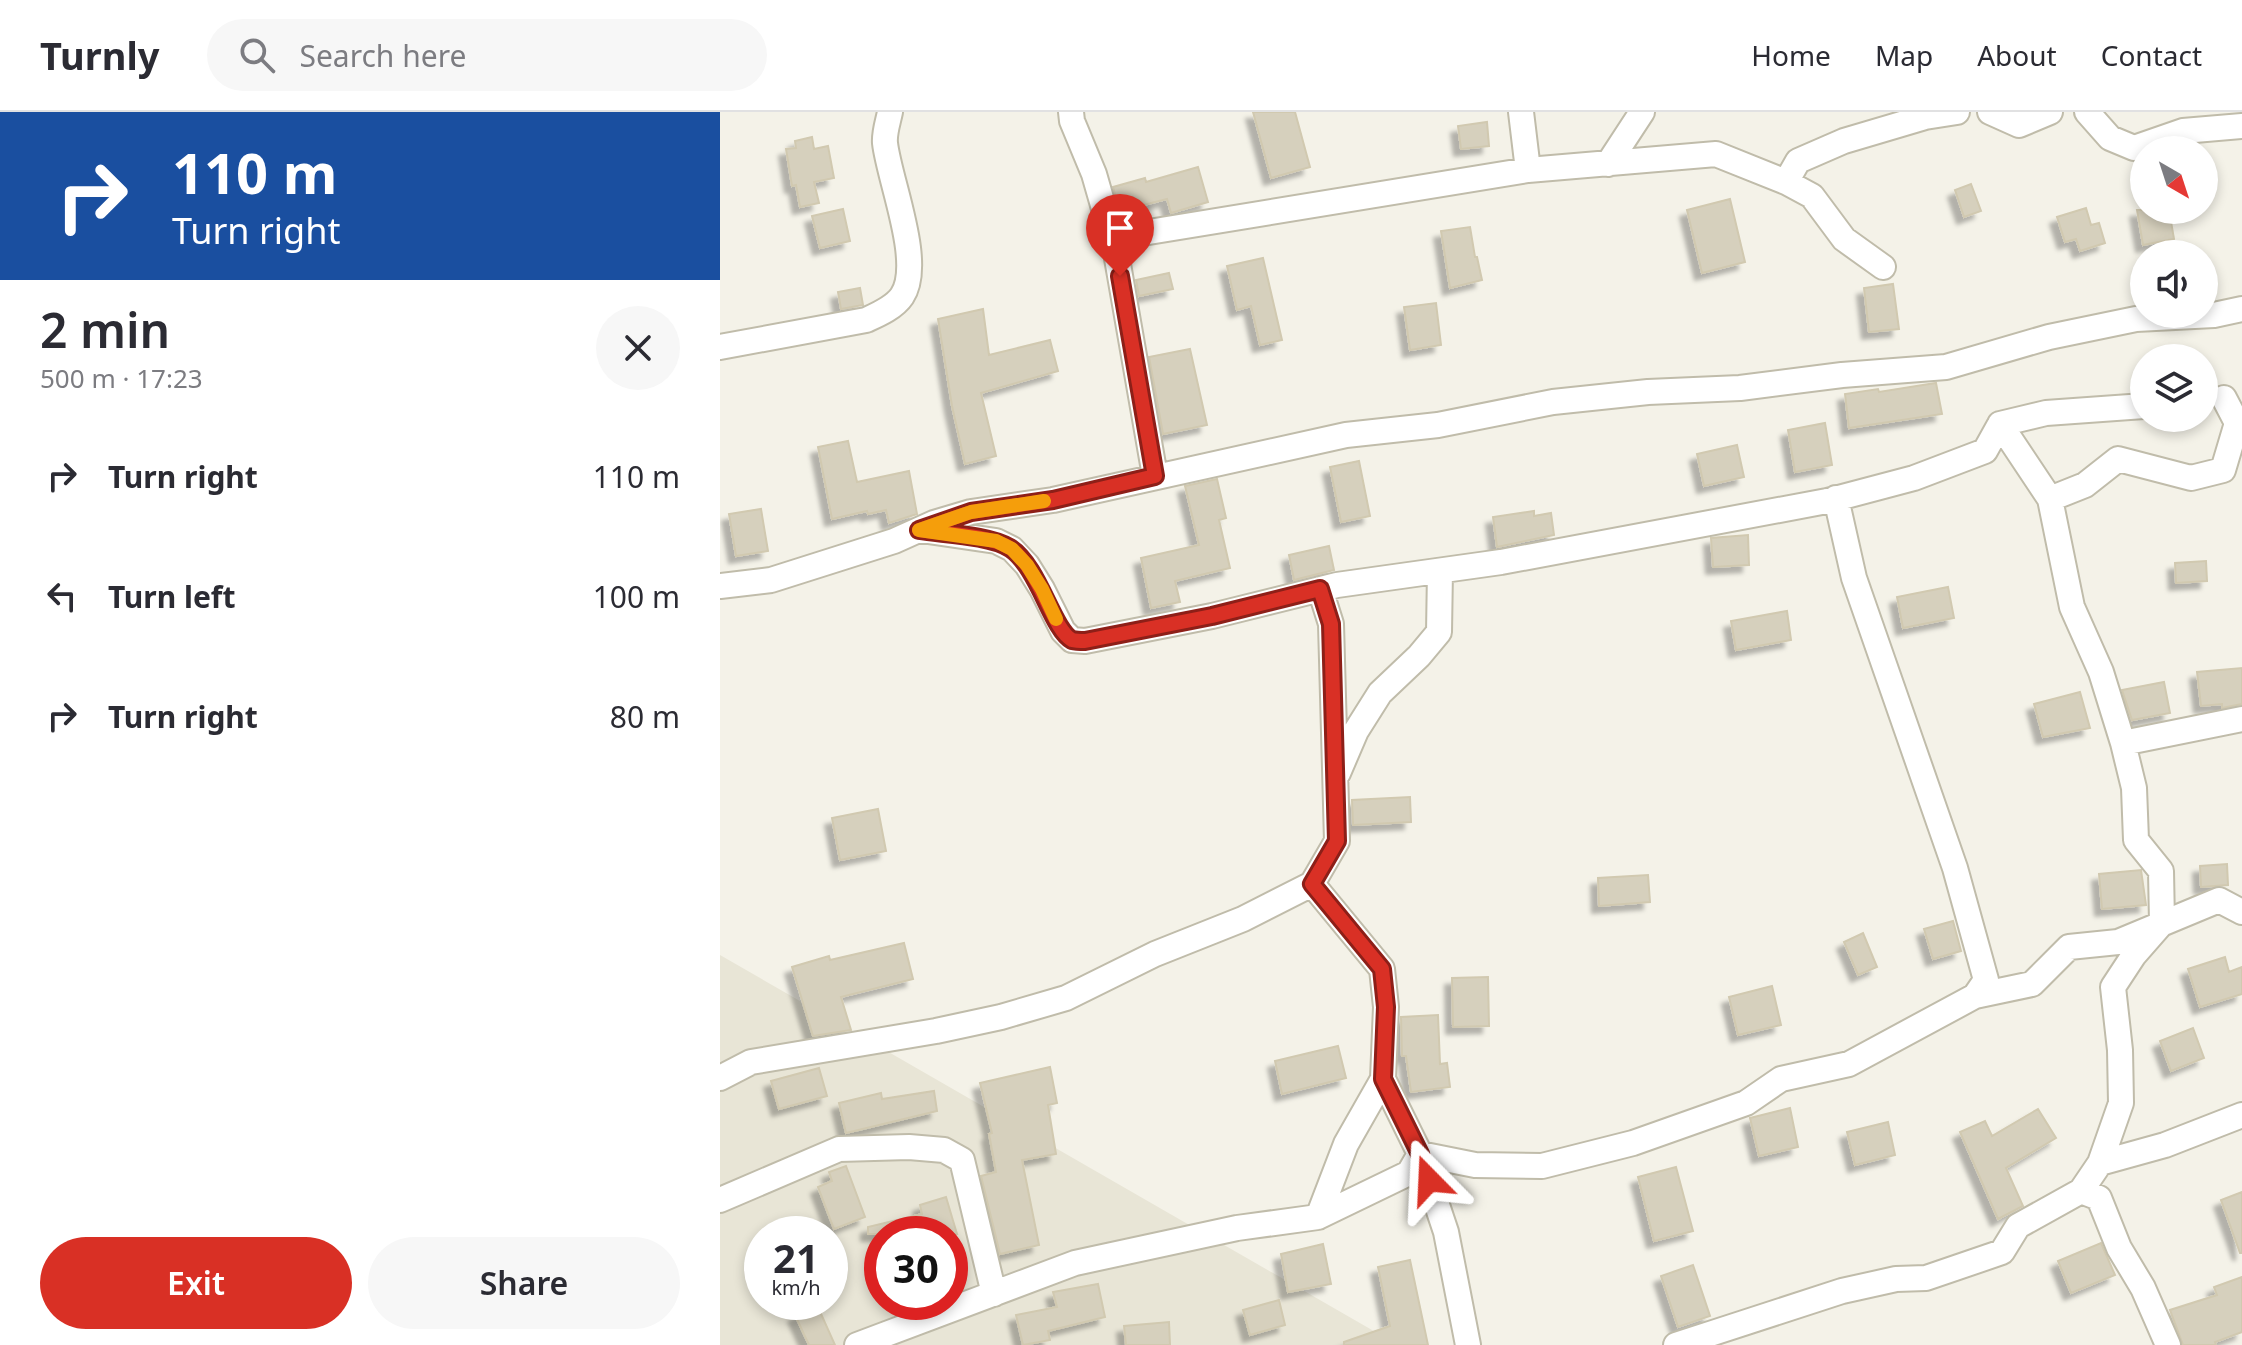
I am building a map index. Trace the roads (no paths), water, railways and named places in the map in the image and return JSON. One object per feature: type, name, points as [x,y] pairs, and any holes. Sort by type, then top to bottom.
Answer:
[{"type":"street","points":[[720,347],[866,320],[902,297],[908,279],[908,255],[884,141],[890,112]]},
{"type":"street","points":[[1071,112],[1094,174],[1112,238],[1155,476]]},
{"type":"street","points":[[1521,112],[1528,170]]},
{"type":"street","points":[[1608,164],[1642,112]]},
{"type":"street","points":[[1786,182],[1798,161],[1844,141],[1925,117],[1957,112]]},
{"type":"street","points":[[1990,112],[2019,125],[2050,112]]},
{"type":"street","points":[[2087,112],[2110,138],[2134,148],[2183,131],[2242,126]]},
{"type":"street","points":[[1112,238],[1528,170],[1716,154],[1786,182],[1812,196],[1844,239],[1883,267]]},
{"type":"street","points":[[720,586],[771,580],[894,541],[971,512],[1053,500],[1346,435],[1438,425],[1553,402],[1946,367],[2049,337],[2136,319],[2214,315],[2242,309]]},
{"type":"street","points":[[2050,499],[2085,485],[2118,459],[2191,478],[2223,470],[2237,423],[2223,401]]},
{"type":"street","points":[[919,530],[996,541],[1012,549],[1042,589],[1063,631],[1072,640],[1085,641],[1212,616],[1320,589],[1440,571],[1836,498],[1914,478],[1985,451],[2000,424],[2046,413],[2130,407]]},
{"type":"street","points":[[1676,1345],[1842,1291],[1896,1279],[1926,1278],[2002,1252],[2018,1226],[2081,1191],[2100,1163],[2121,1103],[2120,1050],[2113,987],[2134,955],[2162,923],[2161,871],[2136,840],[2134,788],[2123,743],[2101,672],[2072,607],[2050,499],[2000,424]]},
{"type":"street","points":[[1836,498],[1854,578],[1872,634],[1955,868],[1986,980],[1975,996]]},
{"type":"street","points":[[1335,779],[1356,731],[1380,693],[1439,632],[1440,571]]},
{"type":"street","points":[[720,1078],[751,1062],[936,1031],[1001,1017],[1066,998],[1155,954],[1243,919],[1312,884],[1337,841],[1331,624],[1320,589]]},
{"type":"street","points":[[2123,743],[2242,719]]},
{"type":"street","points":[[1312,884],[1382,969],[1386,1007],[1383,1079],[1346,1144],[1318,1217]]},
{"type":"street","points":[[1420,1154],[1475,1165],[1542,1166],[1633,1143],[1746,1103],[1781,1079],[1849,1064],[1975,996],[2032,984],[2069,947],[2118,942],[2219,900],[2242,912]]},
{"type":"street","points":[[1383,1079],[1420,1154],[1446,1232],[1468,1345]]},
{"type":"street","points":[[2100,1163],[2165,1145],[2242,1115]]},
{"type":"street","points":[[720,1200],[839,1149],[909,1147],[944,1150],[962,1160],[994,1294]]},
{"type":"street","points":[[857,1345],[1075,1263],[1237,1228],[1318,1217],[1409,1173],[1420,1154]]},
{"type":"street","points":[[2081,1191],[2099,1198],[2119,1248],[2143,1288],[2168,1345]]}]
